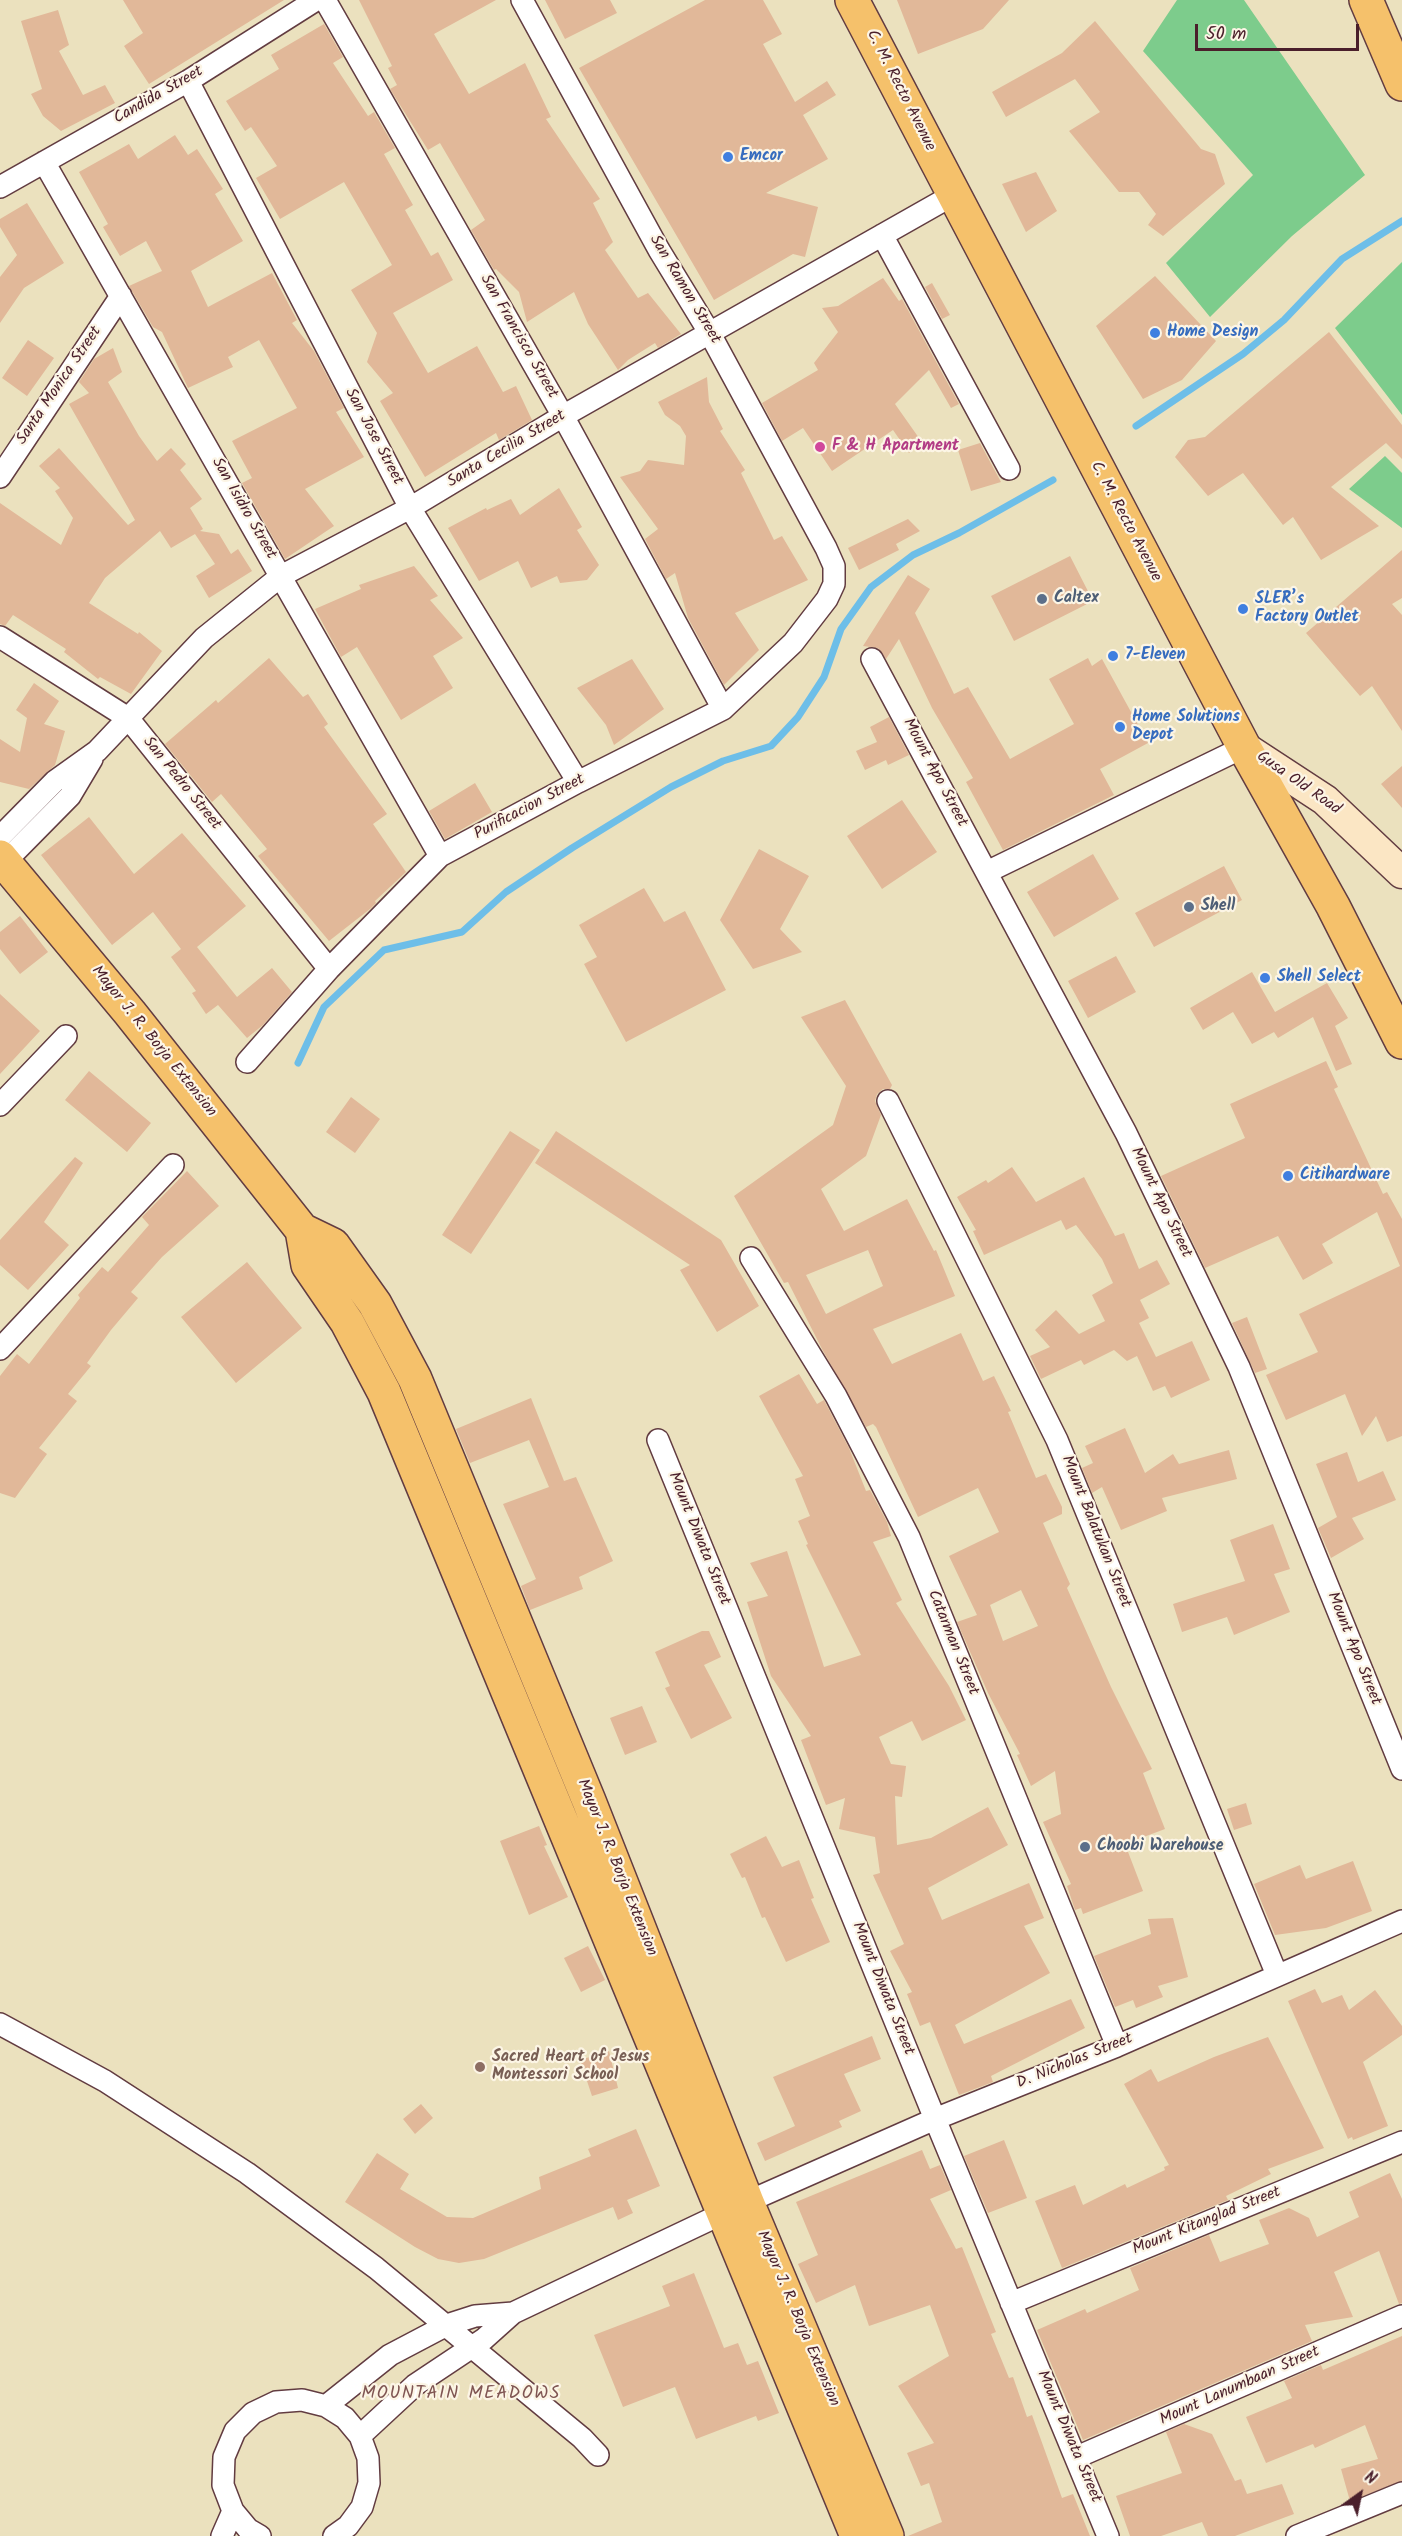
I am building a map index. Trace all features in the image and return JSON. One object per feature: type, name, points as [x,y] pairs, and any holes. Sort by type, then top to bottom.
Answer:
[{"type":"main road","name":"C. M. Recto Avenue","points":[[852,0],[1244,747],[1333,906],[1402,1042]]},
{"type":"main road","points":[[1366,0],[1402,84]]},
{"type":"main road","name":"Mayor J. R. Borja Extension","points":[[1,856],[286,1208],[333,1245],[375,1304],[415,1379],[590,1802],[734,2208],[857,2536]]},
{"type":"main road","name":"Mayor J. R. Borja Extension","points":[[286,1208],[308,1265],[347,1322],[384,1392],[560,1816],[734,2208],[887,2536]]},
{"type":"main road","points":[[457,1566],[487,1553]]},
{"type":"main road","points":[[560,1816],[590,1802]]},
{"type":"street","name":"Candida Street","points":[[0,188],[188,81],[316,0]]},
{"type":"street","name":"San Francisco Street","points":[[325,0],[563,416],[723,709]]},
{"type":"street","name":"San Ramon Street","points":[[522,0],[659,250],[709,332],[826,548],[834,566],[834,584]]},
{"type":"street","name":"San Jose Street","points":[[188,81],[410,508],[578,782]]},
{"type":"street","name":"San Isidro Street","points":[[44,162],[440,856]]},
{"type":"street","name":"Santa Cecilia Street","points":[[1,856],[70,796],[97,751],[204,638],[281,576],[410,508],[563,416],[953,195]]},
{"type":"street","points":[[882,235],[1009,469]]},
{"type":"street","name":"Santa Monica Street","points":[[0,477],[121,296]]},
{"type":"street","name":"Purificacion Street","points":[[247,1062],[329,969],[440,856],[578,782],[723,709],[793,643],[827,599],[834,584]]},
{"type":"street","name":"San Pedro Street","points":[[0,637],[128,718],[329,969]]},
{"type":"street","name":"Mount Apo Street","points":[[872,659],[1126,1133],[1239,1367],[1402,1769]]},
{"type":"street","points":[[987,872],[1244,747]]},
{"type":"street","name":"Gusa Old Road","points":[[1244,747],[1325,800],[1402,873]]},
{"type":"street","points":[[0,1105],[66,1036]]},
{"type":"street","name":"Mount Balatukan Street","points":[[888,1101],[1057,1440],[1277,1975]]},
{"type":"street","points":[[0,1349],[173,1165]]},
{"type":"street","name":"Catarman Street","points":[[751,1258],[836,1396],[909,1537],[1117,2046]]},
{"type":"street","name":"Mount Diwata Street","points":[[658,1440],[1108,2536]]},
{"type":"street","name":"D. Nicholas Street","points":[[513,2313],[734,2208],[935,2119],[1117,2046],[1402,1921]]},
{"type":"street","points":[[0,2024],[105,2081],[247,2173],[376,2268],[447,2325],[471,2348],[582,2438],[598,2455]]},
{"type":"street","name":"Mount Kitanglad Street","points":[[1011,2302],[1402,2142]]},
{"type":"street","points":[[326,2406],[390,2355],[447,2325],[475,2316],[513,2313]]},
{"type":"street","points":[[360,2436],[415,2385],[471,2348],[513,2313]]},
{"type":"street","name":"Mount Lanumbaan Street","points":[[1077,2457],[1402,2316]]},
{"type":"street","points":[[260,2536],[248,2529],[233,2511],[223,2485],[224,2457],[235,2432],[253,2413],[276,2402],[302,2400],[326,2406],[345,2418],[360,2436],[368,2458],[369,2483],[362,2507],[345,2533]]},
{"type":"street","points":[[1297,2536],[1402,2493]]},
{"type":"street","points":[[222,2536],[233,2511]]},
{"type":"green space","points":[[1177,0],[1244,0],[1365,175],[1292,236],[1210,317],[1166,263],[1253,175],[1143,51]]},
{"type":"green space","points":[[1402,262],[1402,415],[1335,328]]},
{"type":"green space","points":[[1385,456],[1402,473],[1402,528],[1349,489]]},
{"type":"building","points":[[123,0],[284,0],[149,84],[124,46],[143,33]]},
{"type":"building","points":[[359,0],[496,0],[434,34],[469,94],[525,63],[551,117],[546,119],[600,199],[593,203],[613,242],[605,250],[638,298],[648,293],[681,334],[658,348],[655,343],[628,360],[618,370],[588,324],[574,292],[527,322],[519,292],[496,269],[494,270],[471,230],[485,220],[440,143],[428,150],[390,89],[397,85],[388,68],[392,66]]},
{"type":"building","points":[[545,0],[610,0],[617,13],[565,39]]},
{"type":"building","points":[[705,0],[763,0],[782,34],[763,44],[795,102],[827,81],[836,95],[803,115],[828,159],[766,193],[818,207],[805,257],[793,254],[714,300],[579,68]]},
{"type":"building","points":[[897,0],[1009,0],[983,29],[918,54]]},
{"type":"building","points":[[58,10],[69,45],[59,51],[83,95],[105,85],[115,103],[61,131],[43,116],[31,94],[42,89],[21,21]]},
{"type":"building","points":[[1095,21],[1201,149],[1215,154],[1225,184],[1163,236],[1148,225],[1156,214],[1139,192],[1119,192],[1069,131],[1100,112],[1075,79],[1006,117],[992,92],[1062,53]]},
{"type":"building","points":[[324,24],[343,57],[333,63],[368,116],[374,112],[395,148],[384,154],[413,205],[405,210],[431,256],[438,252],[453,280],[393,313],[428,373],[477,346],[503,392],[516,386],[532,420],[499,440],[496,433],[425,477],[380,401],[393,393],[367,362],[377,333],[351,290],[392,265],[344,182],[280,219],[256,178],[277,166],[251,127],[245,131],[226,101],[279,69],[271,55]]},
{"type":"building","points":[[175,135],[188,155],[197,149],[223,189],[215,194],[243,241],[191,271],[208,307],[272,273],[297,320],[292,323],[314,351],[344,408],[336,412],[364,457],[305,489],[334,526],[285,559],[242,483],[252,478],[232,441],[297,408],[259,340],[228,357],[233,367],[188,388],[162,332],[153,327],[129,286],[162,271],[146,241],[120,256],[103,227],[108,224],[79,172],[129,144],[138,159]]},
{"type":"building","points":[[1036,172],[1057,211],[1026,232],[1002,184]]},
{"type":"building","points":[[27,203],[64,263],[24,288],[0,323],[0,277],[17,255],[0,227],[0,219]]},
{"type":"building","name":"Home Design","points":[[1155,276],[1216,341],[1182,380],[1143,399],[1096,326]]},
{"type":"building","points":[[883,278],[899,301],[902,299],[959,404],[951,408],[929,370],[895,404],[919,438],[919,445],[909,453],[893,430],[832,471],[803,428],[782,441],[762,403],[818,370],[814,363],[838,332],[822,308],[838,306]]},
{"type":"building","points":[[932,283],[950,315],[942,319],[925,287]]},
{"type":"building","points":[[1329,332],[1402,425],[1402,459],[1386,443],[1331,487],[1379,526],[1321,560],[1293,517],[1283,525],[1243,473],[1208,496],[1175,457],[1188,440],[1205,437]]},
{"type":"building","points":[[28,340],[54,358],[27,396],[2,378]]},
{"type":"building","points":[[113,348],[122,372],[108,382],[139,436],[157,461],[171,448],[186,464],[180,470],[202,499],[190,508],[203,529],[200,531],[219,534],[231,554],[238,549],[252,571],[209,598],[196,576],[215,564],[195,534],[171,548],[160,531],[105,578],[89,603],[138,634],[139,632],[162,651],[131,694],[100,677],[98,679],[64,652],[66,649],[13,615],[5,626],[0,624],[0,503],[61,545],[73,518],[55,491],[60,488],[39,466],[59,448],[128,525],[135,520],[69,404],[89,393],[79,382],[94,359]]},
{"type":"building","points":[[707,377],[709,402],[723,429],[720,431],[745,470],[741,473],[774,540],[782,536],[808,580],[735,613],[759,650],[724,685],[688,618],[675,573],[666,579],[645,539],[658,529],[620,477],[640,471],[648,460],[684,465],[686,436],[680,426],[665,415],[658,402]]},
{"type":"building","points":[[980,443],[1001,482],[971,491],[958,450]]},
{"type":"building","points":[[559,488],[582,527],[577,530],[599,565],[587,580],[560,583],[557,576],[531,588],[518,561],[479,581],[448,528],[486,508],[487,510],[511,499],[520,515]]},
{"type":"building","points":[[908,519],[920,531],[896,544],[899,550],[859,570],[848,548]]},
{"type":"building","points":[[1402,550],[1402,598],[1392,604],[1402,615],[1402,731],[1372,686],[1360,696],[1306,633]]},
{"type":"building","name":"Caltex","points":[[1070,556],[1093,601],[1014,641],[991,596]]},
{"type":"building","points":[[414,566],[438,596],[430,600],[463,638],[433,656],[453,688],[401,720],[357,647],[341,657],[315,609],[361,589],[359,585]]},
{"type":"building","points":[[908,575],[930,589],[915,613],[954,694],[968,687],[1010,759],[1074,724],[1049,679],[1088,658],[1092,666],[1102,659],[1148,743],[1100,769],[1114,795],[1003,850],[966,782],[973,778],[932,708],[899,639],[886,659],[878,648],[863,646]]},
{"type":"building","points":[[269,658],[303,697],[308,694],[328,724],[324,727],[387,814],[373,824],[406,872],[375,901],[376,903],[370,909],[329,941],[258,856],[267,849],[221,794],[212,802],[165,744],[216,700],[218,703]]},
{"type":"building","points":[[632,659],[664,709],[614,745],[606,725],[577,688]]},
{"type":"building","points":[[34,683],[59,701],[44,724],[65,731],[55,765],[29,789],[0,782],[0,739],[20,752],[27,718],[16,710]]},
{"type":"building","points":[[889,717],[909,755],[888,765],[886,760],[865,770],[856,751],[877,742],[870,727]]},
{"type":"building","points":[[1402,766],[1402,808],[1381,784]]},
{"type":"building","points":[[475,783],[492,812],[445,839],[429,811]]},
{"type":"building","points":[[902,800],[937,852],[882,889],[847,836]]},
{"type":"building","points":[[89,817],[134,874],[182,833],[246,906],[197,947],[237,997],[272,968],[292,992],[263,1025],[247,1038],[218,1005],[206,1014],[192,993],[196,991],[171,957],[181,949],[153,912],[112,945],[41,855]]},
{"type":"building","points":[[759,849],[809,876],[780,929],[802,952],[753,969],[720,920]]},
{"type":"building","points":[[1093,854],[1119,899],[1054,937],[1027,892]]},
{"type":"building","name":"Shell","points":[[1224,866],[1242,900],[1154,947],[1135,913]]},
{"type":"building","points":[[644,888],[664,922],[685,911],[726,990],[626,1042],[584,964],[597,957],[579,925]]},
{"type":"building","points":[[20,916],[48,952],[20,974],[0,949],[0,932]]},
{"type":"building","points":[[1116,956],[1136,992],[1088,1018],[1068,981]]},
{"type":"building","points":[[1252,972],[1275,1012],[1327,983],[1348,1018],[1335,1026],[1352,1064],[1336,1071],[1313,1017],[1278,1038],[1274,1032],[1252,1044],[1233,1012],[1203,1030],[1190,1008]]},
{"type":"building","points":[[0,994],[40,1031],[0,1074]]},
{"type":"building","points":[[845,1000],[892,1085],[890,1089],[883,1089],[877,1094],[875,1101],[881,1115],[866,1156],[821,1189],[844,1231],[907,1199],[934,1251],[936,1250],[955,1296],[873,1329],[892,1364],[961,1333],[983,1381],[994,1376],[1011,1411],[1008,1412],[1036,1478],[1046,1474],[1062,1507],[1062,1514],[1043,1523],[1070,1584],[1067,1588],[1111,1687],[1152,1769],[1143,1773],[1165,1829],[1125,1844],[1143,1891],[1083,1914],[1081,1908],[1075,1910],[1067,1886],[1071,1884],[1043,1822],[1061,1814],[1055,1771],[1031,1786],[1017,1755],[1020,1754],[988,1693],[957,1622],[977,1615],[949,1556],[999,1532],[978,1488],[918,1517],[876,1427],[873,1424],[866,1427],[788,1282],[784,1283],[734,1196],[833,1125],[846,1086],[801,1017]],"holes":[[[868,1250],[883,1286],[826,1314],[806,1275]],[[1021,1590],[1038,1626],[1003,1641],[990,1605]]]},
{"type":"building","points":[[1326,1061],[1338,1087],[1334,1089],[1383,1194],[1387,1192],[1402,1219],[1402,1436],[1387,1442],[1376,1416],[1362,1436],[1345,1394],[1286,1420],[1266,1375],[1318,1352],[1299,1314],[1400,1266],[1377,1212],[1322,1244],[1333,1263],[1303,1280],[1278,1236],[1205,1268],[1161,1176],[1245,1138],[1230,1104]]},
{"type":"building","points":[[89,1071],[151,1123],[127,1152],[65,1100]]},
{"type":"building","points":[[351,1097],[380,1119],[355,1153],[326,1132]]},
{"type":"building","points":[[510,1131],[540,1150],[471,1254],[442,1235]]},
{"type":"building","points":[[556,1131],[721,1240],[759,1306],[717,1332],[680,1270],[690,1265],[535,1163]]},
{"type":"building","points":[[75,1157],[83,1163],[44,1222],[69,1245],[28,1290],[0,1265],[0,1240]]},
{"type":"building","points":[[1012,1167],[1036,1202],[1084,1177],[1115,1236],[1124,1233],[1139,1269],[1157,1260],[1170,1284],[1140,1300],[1149,1318],[1139,1323],[1156,1357],[1192,1341],[1210,1380],[1171,1398],[1165,1386],[1153,1391],[1137,1356],[1127,1361],[1114,1350],[1084,1365],[1081,1360],[1041,1379],[1030,1356],[1050,1347],[1035,1330],[1056,1310],[1079,1334],[1105,1321],[1092,1295],[1113,1283],[1102,1259],[1076,1225],[1066,1230],[1061,1220],[984,1255],[973,1231],[976,1230],[957,1197],[986,1180],[988,1183]]},
{"type":"building","points":[[187,1171],[219,1206],[162,1257],[131,1292],[138,1298],[87,1363],[91,1366],[68,1394],[77,1401],[39,1448],[47,1454],[15,1498],[0,1493],[0,1376],[17,1354],[29,1364],[80,1298],[78,1295],[102,1267],[108,1272],[149,1225],[142,1217]]},
{"type":"building","points":[[247,1262],[302,1328],[236,1383],[181,1317]]},
{"type":"building","points":[[1247,1317],[1267,1369],[1255,1373],[1232,1323]]},
{"type":"building","points":[[799,1374],[817,1404],[824,1400],[849,1448],[866,1491],[870,1490],[887,1522],[891,1536],[873,1542],[902,1600],[896,1603],[949,1686],[966,1720],[922,1741],[912,1721],[879,1737],[891,1764],[906,1766],[902,1797],[895,1796],[897,1845],[931,1838],[988,1807],[1008,1845],[928,1888],[942,1920],[1029,1883],[1044,1918],[1024,1926],[1050,1973],[955,2025],[964,2044],[1071,1999],[1085,2028],[991,2076],[993,2082],[959,2095],[930,2022],[920,2026],[907,1994],[912,1992],[890,1951],[904,1944],[873,1875],[880,1873],[875,1837],[839,1829],[845,1798],[826,1805],[801,1740],[811,1736],[771,1676],[747,1602],[768,1596],[750,1563],[787,1551],[824,1667],[861,1655],[806,1545],[808,1544],[798,1521],[810,1516],[795,1479],[803,1476],[759,1396]]},
{"type":"building","points":[[531,1398],[564,1481],[576,1477],[613,1561],[579,1577],[583,1589],[530,1610],[521,1586],[536,1579],[503,1504],[549,1487],[529,1440],[470,1463],[456,1429]]},
{"type":"building","points":[[1125,1428],[1145,1473],[1173,1454],[1179,1464],[1229,1450],[1237,1479],[1162,1498],[1167,1511],[1121,1530],[1102,1487],[1092,1493],[1082,1468],[1093,1463],[1085,1446]]},
{"type":"building","points":[[1347,1452],[1358,1482],[1383,1471],[1396,1500],[1352,1518],[1364,1539],[1331,1558],[1318,1528],[1337,1517],[1316,1464]]},
{"type":"building","points":[[1273,1524],[1290,1569],[1274,1574],[1290,1612],[1234,1635],[1227,1617],[1182,1632],[1173,1604],[1245,1581],[1230,1540]]},
{"type":"building","points":[[702,1631],[709,1631],[721,1657],[704,1665],[732,1718],[691,1739],[665,1688],[670,1686],[655,1652]]},
{"type":"building","points":[[642,1706],[657,1742],[625,1755],[610,1718]]},
{"type":"building","points":[[1246,1803],[1252,1824],[1234,1830],[1227,1809]]},
{"type":"building","points":[[539,1826],[547,1845],[544,1846],[568,1897],[529,1915],[500,1841]]},
{"type":"building","points":[[766,1836],[782,1867],[799,1860],[814,1898],[811,1899],[830,1942],[786,1962],[765,1917],[762,1918],[745,1877],[742,1878],[730,1854]]},
{"type":"building","points":[[1353,1861],[1372,1911],[1326,1928],[1275,1935],[1254,1884],[1300,1865],[1306,1879]]},
{"type":"building","points":[[1173,1918],[1188,1977],[1158,1986],[1163,1997],[1136,2008],[1133,2000],[1115,2007],[1094,1956],[1151,1934],[1148,1919]]},
{"type":"building","points":[[588,1946],[605,1980],[581,1992],[564,1958]]},
{"type":"building","points":[[1315,1989],[1322,2003],[1342,1995],[1349,2010],[1375,1990],[1402,2026],[1402,2035],[1363,2062],[1388,2126],[1353,2140],[1352,2137],[1348,2139],[1288,2001]]},
{"type":"building","points":[[872,2036],[881,2059],[844,2074],[861,2111],[839,2121],[842,2127],[765,2161],[757,2143],[795,2126],[773,2077]]},
{"type":"building","points":[[1268,2037],[1324,2148],[1268,2169],[1271,2174],[1226,2196],[1228,2200],[1062,2268],[1035,2201],[1075,2185],[1083,2205],[1125,2184],[1127,2188],[1165,2170],[1164,2167],[1169,2165],[1124,2084],[1151,2069],[1158,2082],[1214,2057]]},
{"type":"building","points":[[609,2051],[618,2088],[592,2096],[580,2060]]},
{"type":"building","points":[[421,2104],[433,2118],[415,2134],[403,2119]]},
{"type":"building","points":[[636,2129],[660,2186],[627,2200],[633,2213],[618,2220],[613,2207],[484,2259],[459,2263],[438,2259],[345,2202],[377,2153],[409,2174],[400,2189],[447,2217],[473,2218],[541,2189],[539,2177],[591,2156],[588,2149]]},
{"type":"building","points":[[1004,2140],[1027,2198],[988,2213],[964,2156]]},
{"type":"building","points":[[922,2150],[930,2169],[940,2165],[951,2190],[930,2199],[956,2249],[962,2247],[996,2332],[991,2334],[1009,2378],[1013,2377],[1027,2417],[1032,2415],[1062,2498],[1073,2494],[1090,2536],[908,2536],[942,2522],[929,2483],[921,2486],[907,2453],[934,2443],[898,2386],[949,2356],[930,2305],[869,2326],[855,2285],[816,2303],[798,2264],[818,2255],[796,2202]]},
{"type":"building","points":[[1390,2173],[1402,2199],[1402,2303],[1399,2304],[1379,2251],[1334,2272],[1353,2317],[1305,2325],[1312,2341],[1083,2440],[1037,2330],[1085,2309],[1087,2313],[1139,2290],[1130,2268],[1209,2235],[1220,2262],[1269,2244],[1259,2220],[1289,2208],[1309,2218],[1317,2237],[1359,2217],[1349,2192]]},
{"type":"building","points":[[694,2273],[724,2348],[738,2343],[747,2365],[758,2361],[779,2413],[758,2421],[756,2416],[696,2439],[675,2387],[623,2407],[594,2335],[670,2306],[662,2286]]},
{"type":"building","points":[[1402,2336],[1402,2481],[1350,2501],[1341,2469],[1378,2459],[1365,2425],[1315,2448],[1313,2444],[1266,2463],[1246,2417],[1292,2398],[1284,2381],[1321,2365],[1323,2370]]},
{"type":"building","points":[[1184,2424],[1212,2434],[1235,2481],[1241,2479],[1247,2494],[1282,2484],[1294,2514],[1235,2536],[1208,2536],[1202,2522],[1161,2536],[1130,2536],[1116,2496],[1182,2473],[1166,2432]]},
{"type":"waterway","points":[[1136,426],[1243,354],[1284,320],[1342,259],[1402,221]]},
{"type":"waterway","points":[[298,1063],[324,1007],[384,950],[462,932],[506,892],[671,787],[723,761],[771,746],[798,717],[824,677],[841,629],[871,587],[913,555],[959,533],[1053,480]]},
{"type":"place","name":"Emcor","points":[[728,157]]},
{"type":"place","name":"Home Design","points":[[1155,333]]},
{"type":"place","name":"F & H Apartment","points":[[820,447]]},
{"type":"place","name":"Caltex","points":[[1042,599]]},
{"type":"place","name":"SLER’s Factory Outlet","points":[[1243,609]]},
{"type":"place","name":"7-Eleven","points":[[1113,656]]},
{"type":"place","name":"Home Solutions Depot","points":[[1120,727]]},
{"type":"place","name":"Shell","points":[[1189,907]]},
{"type":"place","name":"Shell Select","points":[[1265,978]]},
{"type":"place","name":"Citihardware","points":[[1288,1176]]},
{"type":"place","name":"Choobi Warehouse","points":[[1085,1847]]},
{"type":"place","name":"Sacred Heart of Jesus Montessori School","points":[[480,2067]]},
{"type":"district","name":"MOUNTAIN MEADOWS","points":[[461,2395]]}]
